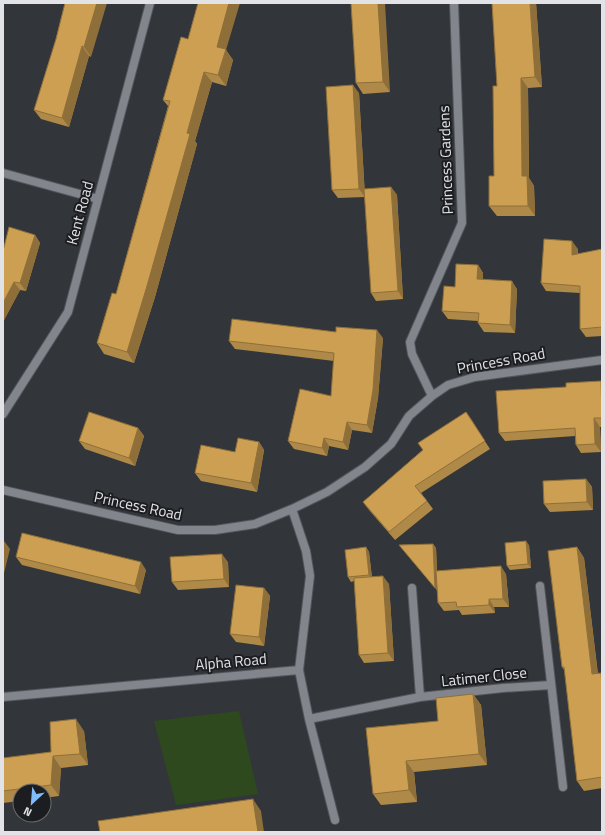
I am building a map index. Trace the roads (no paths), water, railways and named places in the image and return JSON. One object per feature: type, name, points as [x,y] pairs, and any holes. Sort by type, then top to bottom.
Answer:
[{"type":"street","name":"Kent Road","points":[[3,414],[68,312],[150,3]]},
{"type":"street","name":"Princess Gardens","points":[[432,396],[412,354],[410,342],[462,224],[454,3]]},
{"type":"street","points":[[3,173],[98,199]]},
{"type":"street","name":"Princess Road","points":[[3,490],[178,530],[215,530],[255,524],[292,509],[327,492],[365,467],[391,444],[409,416],[432,396],[448,385],[475,377],[602,360]]},
{"type":"street","points":[[292,509],[306,551],[310,576],[299,670],[309,719],[335,820]]},
{"type":"street","name":"Latimer Close","points":[[540,586],[563,787]]},
{"type":"street","name":"Latimer Close","points":[[412,588],[420,697]]},
{"type":"street","name":"Alpha Road","points":[[3,697],[299,670]]},
{"type":"street","name":"Latimer Close","points":[[309,719],[420,697],[503,688],[551,685]]}]
